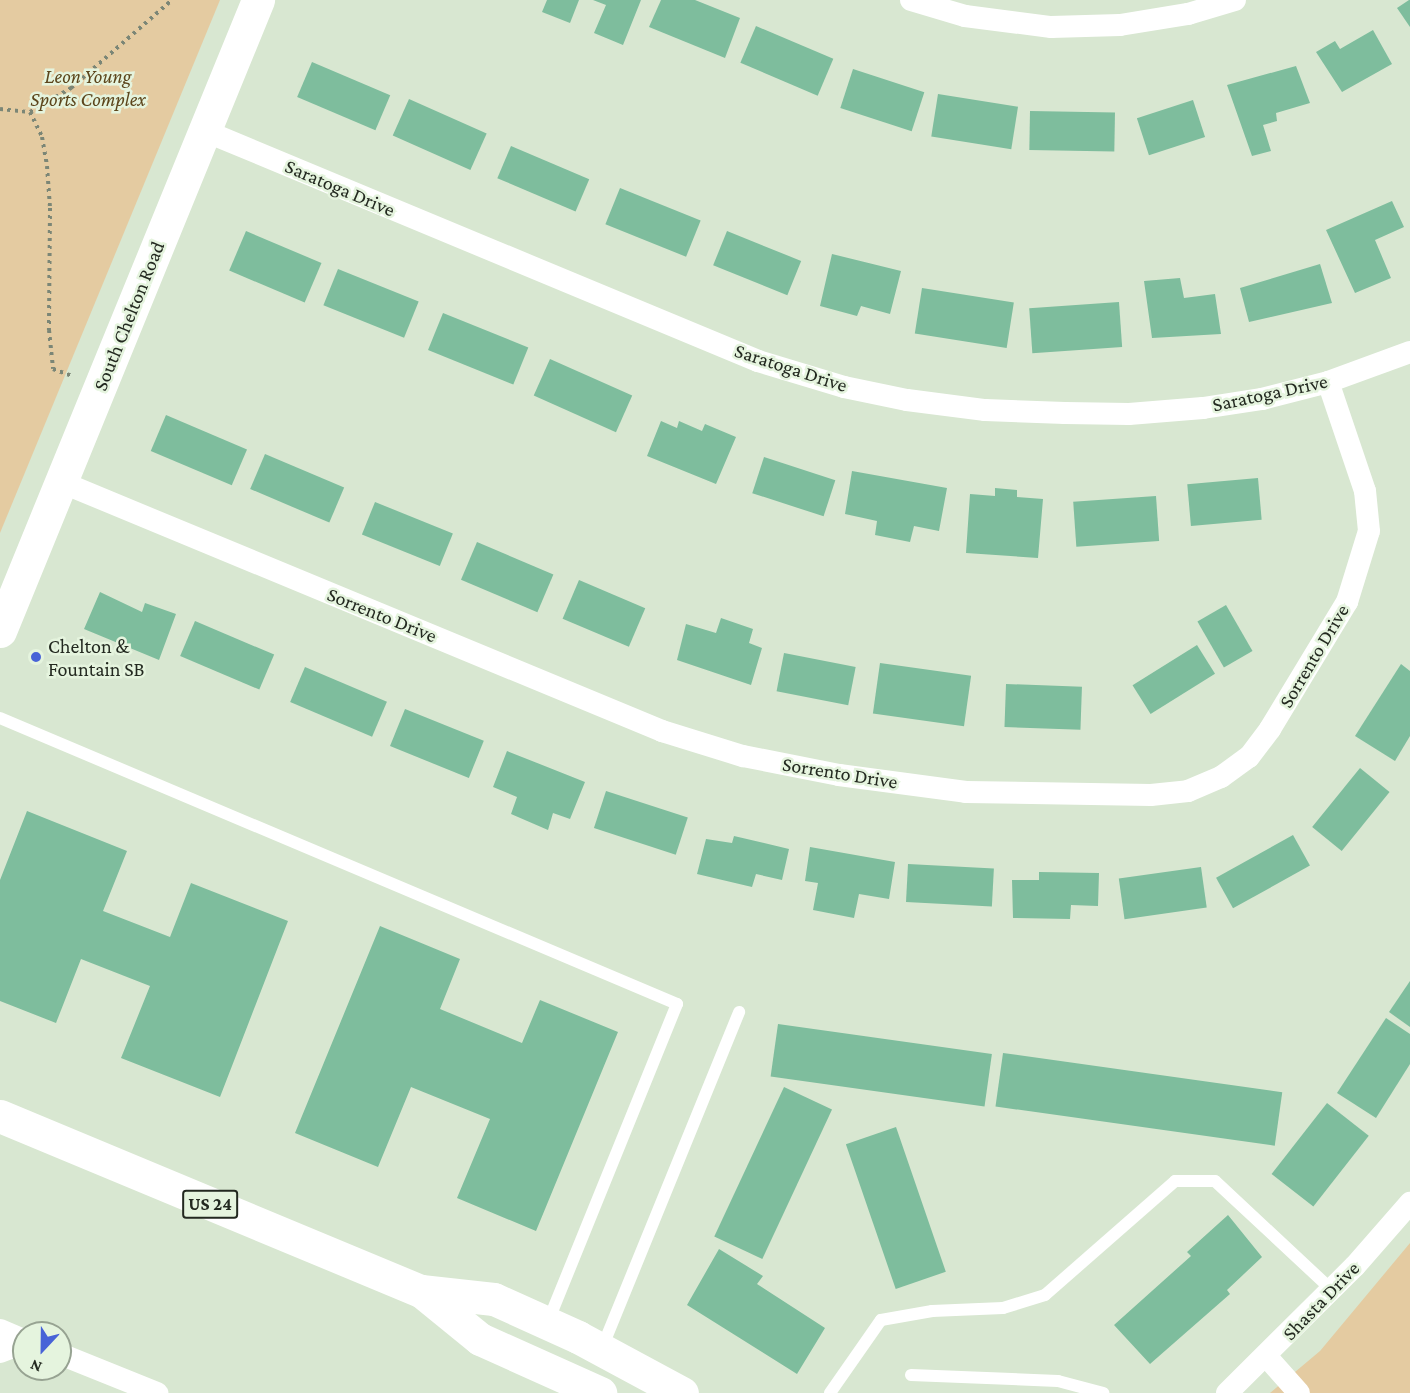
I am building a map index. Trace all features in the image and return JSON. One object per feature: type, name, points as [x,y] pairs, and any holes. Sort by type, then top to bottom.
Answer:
[{"type":"main road","name":"South Chelton Road","points":[[0,631],[258,0]]},
{"type":"main road","name":"US 24","points":[[0,1116],[421,1292],[480,1340],[600,1393]]},
{"type":"main road","name":"US 24","points":[[421,1292],[494,1299],[601,1349],[682,1393]]},
{"type":"street","points":[[911,0],[965,16],[1051,27],[1120,25],[1188,14],[1235,0]]},
{"type":"street","name":"Saratoga Drive","points":[[205,131],[758,360],[844,387],[985,410],[1129,414],[1262,399],[1328,382],[1410,352]]},
{"type":"street","name":"Sorrento Drive","points":[[61,482],[662,731],[742,756],[839,775],[966,792],[1151,795],[1188,791],[1221,777],[1249,757],[1270,729],[1347,602],[1369,531],[1365,491],[1328,382]]},
{"type":"street","name":"Shasta Drive","points":[[1227,1393],[1267,1357],[1332,1290],[1410,1203]]},
{"type":"street","points":[[1267,1357],[1299,1393]]},
{"type":"street","points":[[72,1359],[157,1393]]},
{"type":"lane","points":[[0,718],[677,1004],[548,1323]]},
{"type":"lane","points":[[601,1349],[739,1012]]},
{"type":"lane","points":[[830,1393],[880,1320],[932,1311],[1003,1308],[1045,1295],[1175,1181],[1215,1181],[1332,1290]]},
{"type":"lane","points":[[911,1375],[1058,1381],[1103,1393]]},
{"type":"path","points":[[0,109],[30,112],[71,88],[172,0]]},
{"type":"path","points":[[30,112],[42,137],[50,208],[49,330],[53,369],[100,386]]},
{"type":"green space","name":"Leon Young Sports Complex","points":[[0,0],[220,0],[0,533]]},
{"type":"green space","points":[[1410,1243],[1410,1393],[1270,1393],[1320,1351]]},
{"type":"building","points":[[547,0],[579,0],[570,23],[542,12]]},
{"type":"building","points":[[593,0],[641,0],[623,45],[594,33],[606,5]]},
{"type":"building","points":[[661,0],[695,0],[740,18],[725,58],[649,27]]},
{"type":"building","points":[[1410,0],[1410,27],[1397,8]]},
{"type":"building","points":[[756,26],[833,59],[818,96],[740,63]]},
{"type":"building","points":[[1373,30],[1392,64],[1342,92],[1316,52],[1335,41],[1340,49]]},
{"type":"building","points":[[312,62],[390,95],[375,130],[297,97]]},
{"type":"building","points":[[1296,66],[1310,103],[1276,113],[1277,121],[1263,125],[1271,151],[1252,156],[1227,85]]},
{"type":"building","points":[[853,69],[924,92],[912,131],[840,108]]},
{"type":"building","points":[[938,94],[1018,107],[1011,149],[931,136]]},
{"type":"building","points":[[409,99],[487,134],[470,170],[393,136]]},
{"type":"building","points":[[1193,100],[1205,137],[1149,155],[1137,118]]},
{"type":"building","points":[[1030,111],[1115,112],[1114,151],[1029,150]]},
{"type":"building","points":[[511,146],[589,179],[576,211],[497,178]]},
{"type":"building","points":[[620,188],[701,221],[686,257],[605,224]]},
{"type":"building","points":[[1392,201],[1404,227],[1375,240],[1391,278],[1355,293],[1326,230]]},
{"type":"building","points":[[246,231],[321,263],[305,303],[229,271]]},
{"type":"building","points":[[727,231],[801,261],[787,295],[713,265]]},
{"type":"building","points":[[832,254],[901,271],[890,314],[861,306],[857,316],[820,306]]},
{"type":"building","points":[[1320,264],[1332,303],[1249,322],[1240,288]]},
{"type":"building","points":[[338,269],[419,302],[404,338],[323,305]]},
{"type":"building","points":[[1180,278],[1184,298],[1215,294],[1221,334],[1152,338],[1144,281]]},
{"type":"building","points":[[922,288],[1014,303],[1007,348],[915,333]]},
{"type":"building","points":[[1119,302],[1122,347],[1032,353],[1029,308]]},
{"type":"building","points":[[443,313],[528,347],[513,385],[428,350]]},
{"type":"building","points":[[550,359],[632,396],[616,432],[534,396]]},
{"type":"building","points":[[166,415],[247,449],[232,485],[151,451]]},
{"type":"building","points":[[661,421],[677,428],[679,421],[702,431],[705,424],[736,437],[716,484],[647,456]]},
{"type":"building","points":[[265,454],[344,488],[329,523],[250,489]]},
{"type":"building","points":[[764,457],[835,480],[824,516],[752,493]]},
{"type":"building","points":[[852,471],[947,488],[939,531],[914,526],[910,542],[875,535],[877,521],[845,514]]},
{"type":"building","points":[[1258,478],[1262,520],[1191,526],[1187,484]]},
{"type":"building","points":[[995,488],[1017,490],[1017,497],[1043,499],[1038,558],[966,553],[970,494],[995,496]]},
{"type":"building","points":[[1156,496],[1159,541],[1076,547],[1073,502]]},
{"type":"building","points":[[375,502],[453,533],[440,566],[362,534]]},
{"type":"building","points":[[477,542],[553,574],[537,612],[461,580]]},
{"type":"building","points":[[579,580],[645,608],[629,647],[563,619]]},
{"type":"building","points":[[100,592],[142,612],[145,603],[176,614],[159,660],[84,629]]},
{"type":"building","points":[[1226,605],[1252,651],[1224,667],[1197,622]]},
{"type":"building","points":[[721,618],[753,629],[749,643],[762,648],[751,685],[677,660],[686,624],[716,633]]},
{"type":"building","points":[[195,621],[274,655],[259,690],[180,656]]},
{"type":"building","points":[[1197,645],[1215,674],[1151,714],[1133,685]]},
{"type":"building","points":[[784,653],[856,667],[848,705],[777,691]]},
{"type":"building","points":[[880,663],[971,676],[964,726],[873,714]]},
{"type":"building","points":[[1401,664],[1410,671],[1410,736],[1395,761],[1355,736]]},
{"type":"building","points":[[305,667],[387,702],[372,737],[290,702]]},
{"type":"building","points":[[1006,684],[1082,687],[1080,730],[1004,727]]},
{"type":"building","points":[[405,709],[484,741],[469,778],[390,746]]},
{"type":"building","points":[[507,751],[585,782],[570,819],[553,813],[548,830],[511,814],[517,797],[493,787]]},
{"type":"building","points":[[1360,768],[1390,792],[1342,851],[1312,827]]},
{"type":"building","points":[[606,791],[688,818],[676,855],[594,828]]},
{"type":"building","points":[[27,811],[127,851],[103,911],[170,937],[191,883],[288,921],[220,1097],[121,1058],[150,986],[81,959],[56,1023],[0,1001],[0,880]]},
{"type":"building","points":[[1293,835],[1310,866],[1233,908],[1216,878]]},
{"type":"building","points":[[734,836],[789,849],[782,880],[756,874],[752,887],[697,874],[706,839],[732,843]]},
{"type":"building","points":[[810,847],[895,862],[889,899],[859,894],[854,918],[813,910],[818,883],[805,881]]},
{"type":"building","points":[[908,864],[994,869],[992,906],[906,902]]},
{"type":"building","points":[[1201,867],[1207,908],[1125,919],[1119,879]]},
{"type":"building","points":[[1039,872],[1099,873],[1098,906],[1071,905],[1070,919],[1013,918],[1012,880],[1039,880]]},
{"type":"building","points":[[380,926],[460,959],[440,1009],[522,1043],[540,1000],[618,1032],[536,1231],[457,1198],[490,1119],[411,1087],[378,1167],[295,1133]]},
{"type":"building","points":[[1410,981],[1410,1027],[1389,1012]]},
{"type":"building","points":[[1386,1018],[1410,1034],[1410,1064],[1376,1118],[1337,1093]]},
{"type":"building","points":[[778,1024],[992,1054],[985,1107],[771,1076]]},
{"type":"building","points":[[1003,1053],[1282,1092],[1275,1146],[995,1106]]},
{"type":"building","points":[[784,1087],[832,1109],[762,1259],[714,1237]]},
{"type":"building","points":[[1327,1103],[1369,1136],[1313,1207],[1272,1174]]},
{"type":"building","points":[[896,1127],[946,1272],[896,1289],[846,1144]]},
{"type":"building","points":[[1228,1215],[1262,1257],[1227,1290],[1230,1294],[1150,1364],[1114,1325],[1191,1256],[1187,1252]]},
{"type":"building","points":[[719,1249],[763,1276],[757,1284],[825,1328],[797,1374],[687,1305]]},
{"type":"place","name":"Chelton & Fountain SB","points":[[36,657]]}]
